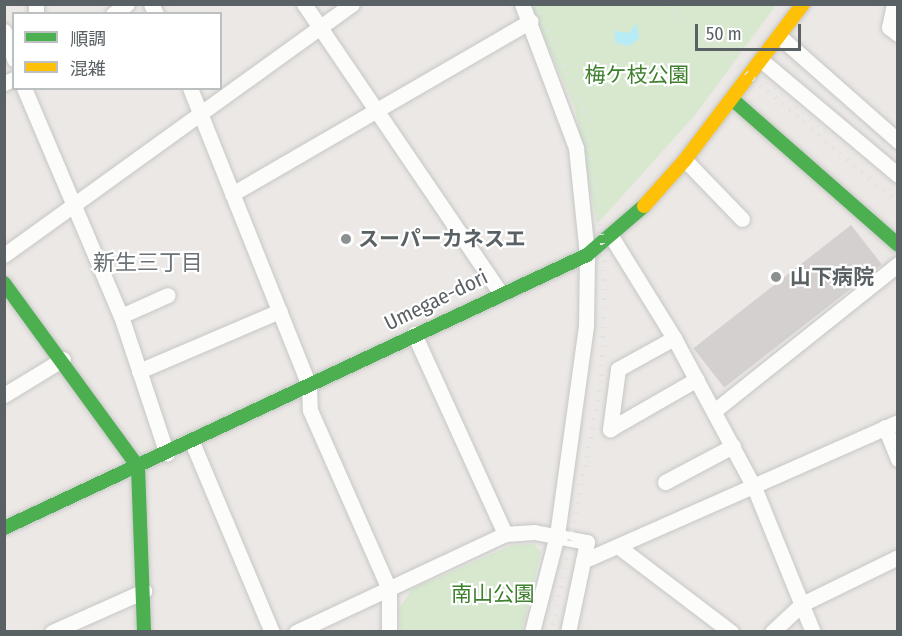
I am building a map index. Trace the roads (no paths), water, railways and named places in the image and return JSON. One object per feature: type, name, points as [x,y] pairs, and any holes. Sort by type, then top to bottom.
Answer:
[{"type":"street","points":[[304,4],[500,292]]},
{"type":"street","points":[[4,255],[352,4]]},
{"type":"street","points":[[522,4],[531,21],[576,148],[587,255],[586,326],[557,535],[532,632]]},
{"type":"street","name":"Umegae-dori","points":[[4,528],[167,454],[500,292],[587,255],[611,236],[686,160],[803,4]]},
{"type":"street","points":[[895,5],[890,27],[897,34]]},
{"type":"street","points":[[232,194],[531,21]]},
{"type":"street","points":[[4,31],[12,53]]},
{"type":"street","points":[[779,36],[897,141]]},
{"type":"street","points":[[761,60],[897,176]]},
{"type":"street","points":[[25,90],[75,202],[121,316],[167,454]]},
{"type":"street","points":[[191,90],[309,386],[310,410],[389,589],[389,632]]},
{"type":"street","points":[[732,99],[897,244]]},
{"type":"street","points":[[686,160],[742,219]]},
{"type":"street","points":[[611,236],[674,338],[754,487],[813,632]]},
{"type":"street","points":[[714,411],[897,264]]},
{"type":"street","points":[[4,284],[63,359],[138,467],[144,632]]},
{"type":"street","points":[[121,316],[168,295]]},
{"type":"street","points":[[139,371],[280,311]]},
{"type":"street","points":[[414,334],[505,534]]},
{"type":"street","points":[[674,338],[618,369],[610,429],[697,379]]},
{"type":"street","points":[[4,395],[63,359]]},
{"type":"street","points":[[583,561],[891,425],[897,459]]},
{"type":"street","points":[[192,442],[272,632]]},
{"type":"street","points":[[665,482],[733,446]]},
{"type":"street","points":[[296,632],[505,534],[557,535],[587,542],[568,632]]},
{"type":"street","points":[[619,547],[731,632]]},
{"type":"street","points":[[772,632],[802,604],[897,557]]},
{"type":"street","points":[[52,632],[144,591]]},
{"type":"water","points":[[637,23],[639,39],[628,46],[616,43],[614,31],[629,33]]},
{"type":"railway","points":[[536,4],[585,111],[605,260],[602,381],[552,632]]},
{"type":"railway","points":[[667,4],[898,203]]},
{"type":"railway","points":[[760,75],[831,135]]},
{"type":"place","name":"スーパーカネスエ","points":[[346,239]]},
{"type":"place","name":"山下病院","points":[[776,277]]},
{"type":"district","name":"新生三丁目","points":[[148,263]]},
{"type":"park label","name":"梅ケ枝公園","points":[[637,75]]},
{"type":"park label","name":"南山公園","points":[[493,594]]}]
